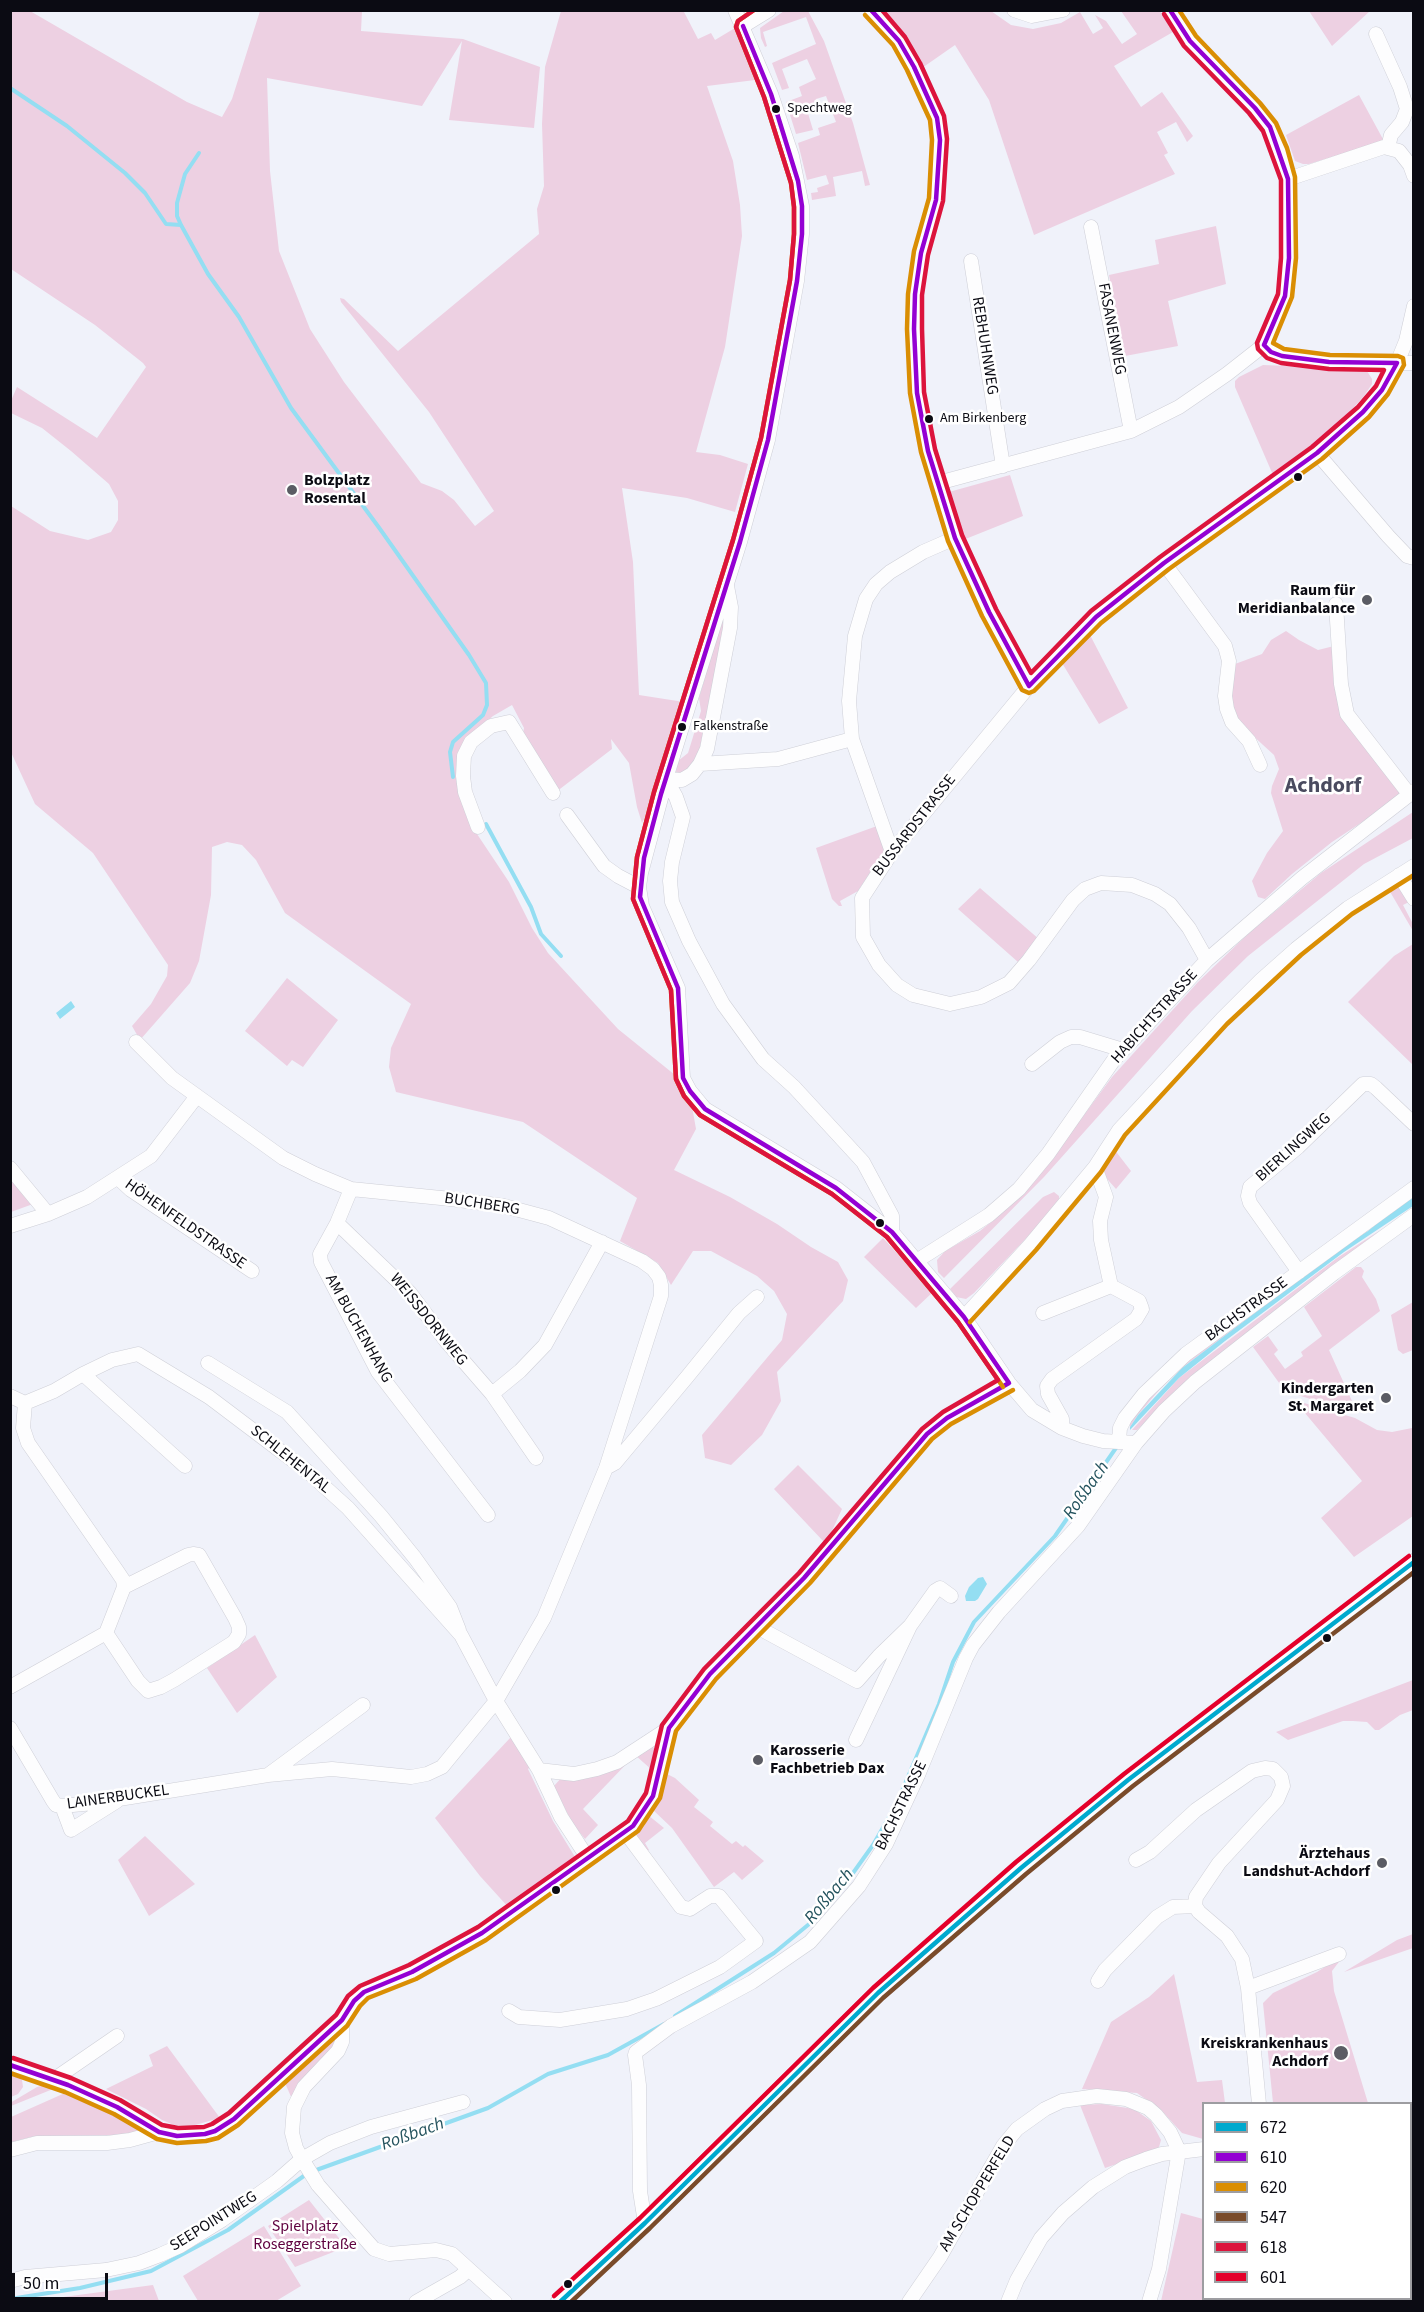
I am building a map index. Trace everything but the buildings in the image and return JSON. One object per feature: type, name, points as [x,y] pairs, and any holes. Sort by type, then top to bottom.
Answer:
[{"type":"main road","points":[[559,2301],[645,2223],[878,1993],[1021,1868],[1128,1780],[1413,1562]]},
{"type":"street","points":[[735,10],[771,94],[792,156],[802,206],[802,234],[797,281],[768,440],[727,584],[666,779],[644,858],[639,887],[642,906],[678,988],[683,1078],[690,1091],[705,1109],[836,1188],[892,1232],[964,1317],[1009,1383],[1032,1410],[1062,1428],[1103,1441],[1124,1440]]},
{"type":"street","points":[[743,26],[769,10]]},
{"type":"street","points":[[871,10],[899,41],[914,67],[937,118],[940,140],[936,200],[917,273],[914,329],[917,393],[921,421],[955,538],[989,612],[1029,686]]},
{"type":"street","points":[[1014,10],[1032,16],[1063,10]]},
{"type":"street","points":[[938,483],[1131,431],[1179,406],[1227,374],[1264,345],[1285,296],[1289,258],[1288,179],[1270,128],[1255,108],[1190,41],[1170,10]]},
{"type":"street","points":[[1376,34],[1400,87],[1407,109],[1402,122],[1391,135],[1388,148]]},
{"type":"street","points":[[1288,179],[1384,147],[1399,151],[1406,158],[1413,176]]},
{"type":"street","name":"FASANENWEG","points":[[1091,227],[1131,431]]},
{"type":"street","name":"REBHUHNWEG","points":[[970,261],[1003,466]]},
{"type":"street","name":"BUSSARDSTRASSE","points":[[1207,960],[1189,928],[1170,904],[1132,885],[1101,883],[1085,889],[1074,900],[1009,983],[981,997],[950,1004],[927,1000],[897,985],[879,965],[863,937],[861,912],[864,893],[892,852],[1029,686],[1096,617],[1164,563],[1317,453],[1363,412],[1382,390],[1397,363],[1406,340],[1413,306]]},
{"type":"street","points":[[1264,345],[1271,352],[1282,356],[1329,362],[1413,363]]},
{"type":"street","points":[[1317,453],[1388,536],[1407,556],[1413,558]]},
{"type":"street","points":[[892,852],[852,739],[849,701],[851,658],[860,615],[866,599],[876,584],[890,572],[923,552],[955,538]]},
{"type":"street","points":[[1164,563],[1225,646],[1229,661],[1227,709],[1232,722],[1249,741],[1260,765]]},
{"type":"street","points":[[666,779],[682,780],[692,774],[707,749],[730,628],[731,607],[727,584]]},
{"type":"street","points":[[1336,604],[1341,684],[1347,714],[1411,793]]},
{"type":"street","points":[[478,827],[465,792],[464,756],[471,742],[491,726],[509,723],[553,793]]},
{"type":"street","points":[[700,764],[778,759],[852,739]]},
{"type":"street","points":[[666,779],[683,817],[672,862],[670,881],[672,902],[689,941],[723,1004],[757,1051],[794,1087],[863,1162],[892,1216],[892,1232]]},
{"type":"street","name":"HABICHTSTRASSE","points":[[918,1260],[989,1215],[1019,1189],[1048,1154],[1123,1050],[1207,960],[1302,878],[1411,793]]},
{"type":"street","points":[[567,815],[604,866],[639,887]]},
{"type":"street","points":[[964,1317],[1030,1245],[1095,1167],[1119,1130],[1189,1053],[1261,980],[1348,908],[1413,866]]},
{"type":"street","points":[[1399,875],[1413,899]]},
{"type":"street","points":[[1032,1064],[1060,1042],[1071,1037],[1080,1037],[1123,1050]]},
{"type":"street","name":"BUCHBERG","points":[[136,1042],[172,1078],[283,1158],[351,1189],[451,1198],[504,1206],[549,1218],[647,1265],[659,1277],[662,1285],[661,1296],[606,1468],[543,1618],[496,1701]]},
{"type":"street","name":"BIERLINGWEG","points":[[1299,1272],[1250,1203],[1250,1187],[1298,1147],[1363,1084],[1371,1084],[1376,1088],[1413,1124]]},
{"type":"street","name":"HÖHENFELDSTRASSE","points":[[10,1226],[48,1214],[87,1197],[118,1179],[151,1156],[197,1096]]},
{"type":"street","points":[[1062,1428],[1062,1419],[1048,1394],[1047,1386],[1052,1379],[1136,1319],[1142,1309],[1139,1301],[1111,1286],[1101,1240],[1100,1221],[1106,1197],[1095,1167]]},
{"type":"street","points":[[10,1168],[48,1214]]},
{"type":"street","name":"HÖHENFELDSTRASSE","points":[[118,1179],[252,1271]]},
{"type":"street","name":"BACHSTRASSE","points":[[1124,1440],[1125,1418],[1186,1354],[1413,1188]]},
{"type":"street","name":"AM BUCHENHANG","points":[[351,1189],[337,1223],[320,1254],[321,1262],[378,1372],[488,1515]]},
{"type":"street","name":"BACHSTRASSE","points":[[645,2223],[639,2191],[639,2085],[636,2052],[671,2026],[752,1982],[795,1954],[810,1942],[859,1886],[886,1844],[973,1645],[999,1612],[1077,1526],[1124,1440],[1164,1411],[1196,1382],[1326,1280],[1413,1215]]},
{"type":"street","name":"WEISSDORNWEG","points":[[337,1223],[410,1293],[457,1355],[492,1394],[536,1458]]},
{"type":"street","points":[[492,1394],[546,1345],[603,1242]]},
{"type":"street","points":[[1043,1313],[1111,1286]]},
{"type":"street","name":"BUCHBERG","points":[[606,1468],[615,1463],[739,1313],[757,1297]]},
{"type":"street","name":"SCHLEHENTAL","points":[[25,1402],[54,1391],[112,1360],[138,1353],[209,1397],[307,1471],[348,1508],[460,1635],[496,1701],[539,1770],[561,1817],[587,1857]]},
{"type":"street","name":"SCHLEHENTAL","points":[[208,1364],[287,1412],[381,1516],[415,1558],[450,1607],[460,1635]]},
{"type":"street","points":[[82,1374],[185,1466]]},
{"type":"street","points":[[539,1770],[574,1774],[597,1769],[617,1762],[669,1728],[711,1674],[854,1523],[927,1434],[947,1418],[1009,1383]]},
{"type":"street","points":[[10,1396],[25,1402],[22,1428],[28,1443],[117,1571],[123,1580],[124,1587],[106,1633],[10,1687]]},
{"type":"street","points":[[106,1633],[138,1681],[148,1691],[161,1688],[234,1642],[238,1634],[239,1627],[235,1618],[199,1555],[188,1555],[124,1587]]},
{"type":"street","points":[[857,1681],[910,1626],[935,1591],[940,1588],[951,1596]]},
{"type":"street","points":[[856,1740],[910,1626]]},
{"type":"street","points":[[757,1627],[880,1693]]},
{"type":"street","name":"LAINERBUCKEL","points":[[10,1728],[53,1801],[56,1805],[62,1806],[268,1775],[332,1769],[401,1776],[427,1774],[442,1767],[496,1701]]},
{"type":"street","name":"LAINERBUCKEL","points":[[268,1775],[363,1705]]},
{"type":"street","points":[[10,2065],[117,2107],[159,2132],[177,2136],[192,2136],[224,2126],[342,2020],[354,2001],[364,1992],[412,1972],[482,1933],[587,1857],[626,1833],[640,1817],[653,1796],[669,1728]]},
{"type":"street","points":[[1136,1860],[1150,1852],[1196,1810],[1252,1771],[1273,1769],[1284,1782],[1276,1800],[1219,1863],[1196,1897],[1195,1906],[1227,1936],[1242,1959],[1248,1988],[1259,2102]]},
{"type":"street","points":[[62,1806],[71,1830],[118,1799]]},
{"type":"street","points":[[509,2011],[519,2017],[560,2020],[627,2009],[656,1999],[720,1967],[756,1941],[726,1902],[716,1895],[706,1898],[690,1909],[681,1907],[626,1833]]},
{"type":"street","points":[[1098,1981],[1105,1970],[1157,1917],[1173,1907],[1195,1906]]},
{"type":"street","points":[[1248,1988],[1339,1954]]},
{"type":"street","points":[[342,2020],[342,2042],[338,2051],[304,2087],[294,2107],[292,2133],[296,2148],[304,2162],[318,2185],[374,2248],[389,2254],[436,2250],[452,2254],[505,2301]]},
{"type":"street","points":[[53,2080],[117,2036]]},
{"type":"street","name":"AM SCHOPPERFELD","points":[[909,2301],[940,2257],[1003,2146],[1017,2129],[1045,2109],[1062,2101],[1097,2096],[1126,2099],[1148,2108],[1156,2115],[1170,2132],[1179,2151]]},
{"type":"street","name":"SEEPOINTWEG","points":[[10,2281],[34,2276],[106,2270],[139,2263],[160,2255],[222,2220],[330,2143],[371,2127],[463,2102]]},
{"type":"street","points":[[10,2150],[38,2143],[106,2143],[130,2140],[159,2132]]},
{"type":"street","points":[[1008,2301],[1041,2238],[1079,2198],[1108,2175],[1162,2154],[1202,2149]]},
{"type":"street","points":[[1149,2301],[1159,2269],[1179,2151]]},
{"type":"street","points":[[416,2301],[460,2277],[468,2270]]},
{"type":"green space","points":[[11,11],[30,11],[187,102],[222,117],[232,99],[260,11],[362,11],[361,31],[463,39],[540,67],[534,128],[449,120],[462,41],[422,106],[267,78],[270,171],[279,251],[310,329],[344,382],[421,483],[442,491],[454,500],[475,526],[494,511],[429,412],[340,298],[344,299],[398,351],[539,234],[537,209],[544,186],[542,124],[545,67],[561,11],[686,11],[684,12],[698,39],[711,33],[715,40],[735,28],[755,80],[707,86],[733,161],[742,236],[725,347],[696,452],[720,455],[748,464],[735,512],[687,498],[622,488],[633,562],[639,695],[684,702],[660,772],[657,796],[642,823],[629,763],[611,739],[612,749],[556,792],[523,734],[524,728],[512,705],[493,716],[469,737],[463,746],[473,828],[509,882],[532,928],[548,953],[618,1029],[675,1075],[690,1095],[696,1129],[674,1170],[730,1197],[838,1262],[848,1280],[843,1301],[777,1372],[781,1401],[762,1435],[731,1465],[705,1458],[702,1435],[782,1340],[787,1314],[774,1291],[757,1276],[711,1251],[693,1251],[671,1285],[658,1263],[620,1241],[637,1198],[523,1122],[396,1092],[389,1067],[391,1048],[411,1004],[285,913],[256,860],[242,845],[227,842],[212,847],[211,895],[199,961],[190,983],[140,1040],[132,1026],[151,1004],[167,976],[168,965],[93,853],[35,804],[10,750],[11,506],[50,531],[88,540],[111,532],[118,520],[118,501],[109,484],[71,451],[42,428],[11,413],[10,403],[17,387],[97,438],[146,367],[95,325],[11,269]]},
{"type":"green space","points":[[784,11],[808,11],[824,41],[853,123],[870,185],[865,186],[862,171],[833,177],[836,196],[812,200],[811,193],[818,192],[817,188],[829,184],[826,175],[807,180],[798,143],[820,135],[818,128],[836,122],[826,96],[816,99],[818,106],[807,110],[813,130],[796,134],[786,102],[802,96],[799,87],[816,79],[807,59],[782,69],[789,88],[782,90],[772,63],[816,44],[806,17],[763,32],[767,46],[765,47],[760,28]]},
{"type":"green space","points":[[881,11],[991,11],[1011,25],[1033,29],[1061,23],[1080,12],[1093,34],[1103,28],[1095,15],[1106,21],[1122,44],[1137,34],[1121,11],[1160,11],[1173,32],[1114,66],[1141,107],[1162,92],[1193,136],[1187,142],[1176,122],[1157,132],[1168,153],[1164,155],[1175,174],[1034,235],[989,100],[955,45],[922,68],[897,27]]},
{"type":"green space","points":[[1309,11],[1370,11],[1332,46]]},
{"type":"green space","points":[[1359,95],[1384,141],[1309,164],[1295,161],[1286,135]]},
{"type":"green space","points":[[1216,226],[1226,284],[1168,301],[1178,346],[1125,356],[1109,275],[1159,264],[1155,240]]},
{"type":"green space","points":[[1263,365],[1363,369],[1372,379],[1372,384],[1339,424],[1318,443],[1273,475],[1235,387],[1235,381],[1239,377]]},
{"type":"green space","points":[[1010,475],[1023,516],[963,540],[949,501],[949,492]]},
{"type":"green space","points":[[725,607],[727,611],[697,763],[680,774],[676,772],[678,761],[688,753],[701,711],[699,698]]},
{"type":"green space","points":[[1286,631],[1318,650],[1338,645],[1344,706],[1400,792],[1397,799],[1332,842],[1265,899],[1258,897],[1252,881],[1267,853],[1283,831],[1271,793],[1279,769],[1274,755],[1239,723],[1233,711],[1231,699],[1235,664],[1262,654],[1271,640]]},
{"type":"green space","points":[[1090,635],[1128,708],[1099,724],[1062,663]]},
{"type":"green space","points":[[1413,812],[1413,838],[1364,864],[1248,956],[1192,1011],[1044,1177],[944,1278],[938,1272],[937,1260],[945,1251],[980,1231],[1036,1180],[1112,1077],[1198,982],[1249,933],[1321,873]]},
{"type":"green space","points":[[877,826],[885,849],[858,891],[840,901],[842,906],[839,906],[832,899],[816,848]]},
{"type":"green space","points":[[1400,886],[1409,902],[1403,905],[1413,924],[1413,931],[1389,890]]},
{"type":"green space","points":[[980,888],[1040,940],[1018,962],[958,909]]},
{"type":"green space","points":[[1413,944],[1413,1065],[1348,1002],[1394,956]]},
{"type":"green space","points":[[287,978],[338,1020],[303,1067],[292,1060],[287,1066],[245,1031]]},
{"type":"green space","points":[[1114,1149],[1131,1171],[1116,1189],[1101,1172]]},
{"type":"green space","points":[[10,1172],[33,1204],[11,1212],[10,1212]]},
{"type":"green space","points":[[1054,1192],[1059,1196],[1059,1201],[1035,1229],[974,1293],[966,1299],[956,1297],[950,1289],[1043,1197]]},
{"type":"green space","points":[[1376,1219],[1376,1223],[1368,1231],[1332,1255],[1182,1368],[1160,1389],[1130,1427],[1129,1419],[1183,1362]]},
{"type":"green space","points":[[1382,1229],[1330,1268],[1162,1405],[1137,1430],[1132,1430],[1179,1378],[1337,1258]]},
{"type":"green space","points":[[883,1238],[933,1292],[916,1308],[864,1257]]},
{"type":"green space","points":[[1356,1267],[1361,1267],[1364,1271],[1362,1277],[1376,1299],[1380,1311],[1329,1350],[1356,1410],[1355,1413],[1285,1391],[1253,1347],[1268,1336],[1278,1350],[1274,1354],[1285,1369],[1303,1356],[1301,1352],[1322,1336],[1304,1307]]},
{"type":"green space","points":[[1413,1302],[1413,1350],[1403,1354],[1398,1350],[1391,1315]]},
{"type":"green space","points":[[1294,1400],[1355,1418],[1377,1430],[1392,1432],[1412,1428],[1413,1430],[1413,1516],[1354,1557],[1321,1518],[1362,1481]]},
{"type":"green space","points":[[798,1465],[842,1509],[830,1535],[824,1542],[774,1489]]},
{"type":"green space","points":[[255,1635],[277,1677],[237,1713],[207,1668]]},
{"type":"green space","points":[[1413,1680],[1413,1710],[1400,1715],[1379,1730],[1375,1730],[1367,1722],[1343,1721],[1288,1740],[1276,1732]]},
{"type":"green space","points":[[511,1737],[531,1766],[528,1769],[553,1821],[575,1857],[554,1875],[551,1872],[544,1878],[546,1881],[509,1908],[480,1876],[435,1818]]},
{"type":"green space","points":[[649,1744],[657,1750],[652,1770],[635,1755],[583,1809],[598,1825],[585,1839],[572,1823],[554,1786],[562,1777]]},
{"type":"green space","points":[[667,1774],[675,1778],[699,1800],[694,1807],[713,1822],[710,1826],[732,1844],[736,1841],[743,1847],[745,1845],[764,1861],[742,1880],[734,1872],[714,1887],[672,1828],[652,1809]]},
{"type":"green space","points":[[648,1815],[664,1828],[645,1843],[649,1850],[646,1852],[636,1835],[639,1828],[642,1829],[645,1825],[643,1823]]},
{"type":"green space","points":[[145,1836],[195,1884],[149,1916],[118,1860]]},
{"type":"green space","points":[[1413,1934],[1413,1948],[1344,1972],[1397,1940]]},
{"type":"green space","points":[[1345,1954],[1332,1971],[1334,1991],[1368,2102],[1273,2102],[1263,2003],[1273,1993],[1317,1972]]},
{"type":"green space","points":[[1174,1974],[1197,2082],[1222,2080],[1225,2102],[1202,2102],[1202,2139],[1182,2133],[1161,2110],[1137,2093],[1082,2089],[1111,2022],[1149,1997]]},
{"type":"green space","points":[[334,2038],[330,2051],[299,2083],[292,2099],[285,2083]]},
{"type":"green space","points":[[167,2046],[220,2118],[195,2125],[174,2125],[106,2089],[153,2066],[149,2055]]},
{"type":"green space","points":[[11,2073],[19,2076],[23,2087],[18,2094],[11,2097]]},
{"type":"green space","points":[[45,2085],[53,2089],[11,2106],[10,2103],[37,2087]]},
{"type":"green space","points":[[65,2093],[136,2121],[143,2130],[126,2135],[36,2136],[11,2142],[11,2117]]},
{"type":"green space","points":[[1102,2104],[1134,2109],[1151,2121],[1161,2140],[1159,2147],[1152,2152],[1105,2168],[1080,2105]]},
{"type":"green space","name":"Spielplatz Roseggerstraße","points":[[309,2200],[346,2247],[295,2267],[268,2226]]},
{"type":"green space","points":[[1181,2213],[1202,2219],[1202,2300],[1296,2300],[1296,2301],[1161,2301]]},
{"type":"green space","points":[[264,2226],[301,2286],[276,2301],[198,2301],[183,2276]]},
{"type":"green space","points":[[153,2285],[159,2301],[41,2300]]},
{"type":"water","points":[[71,1001],[75,1007],[60,1019],[56,1013]]},
{"type":"water","points":[[1413,1191],[1413,1206],[1344,1252],[1225,1341],[1179,1378],[1130,1430],[1138,1415],[1182,1368],[1342,1247],[1368,1231]]},
{"type":"water","points":[[983,1577],[987,1584],[978,1599],[966,1601],[965,1596],[969,1587],[978,1578]]},
{"type":"waterway","points":[[10,88],[67,126],[125,173],[145,193],[166,224],[181,225]]},
{"type":"waterway","points":[[199,153],[185,174],[177,203],[177,216],[181,225],[208,274],[239,317],[291,408],[380,529],[469,655],[486,683],[487,705],[483,715],[453,742],[450,752],[453,777]]},
{"type":"waterway","points":[[486,824],[531,907],[541,934],[561,956]]},
{"type":"waterway","name":"Roßbach","points":[[675,2016],[774,1953],[814,1920],[848,1880],[873,1845],[896,1805],[939,1704],[953,1662],[974,1622],[1055,1536],[1118,1445]]},
{"type":"waterway","name":"Roßbach","points":[[10,2299],[80,2288],[151,2271],[228,2230],[308,2173],[488,2108],[548,2074],[608,2055],[664,2024]]},
{"type":"transit line","name":"620","points":[[754,10],[738,21],[736,27],[764,97],[791,183],[794,234],[790,280],[761,438],[733,540],[654,792],[637,857],[633,899],[671,990],[676,1079],[684,1096],[700,1115],[832,1194],[887,1237],[958,1322],[1003,1387]]},
{"type":"transit line","name":"618","points":[[13,2058],[71,2078],[120,2100],[162,2125],[178,2128],[204,2127],[229,2113],[336,2015],[348,1996],[360,1986],[409,1965],[478,1927],[628,1821],[646,1793],[662,1725],[704,1669],[799,1573],[922,1429],[943,1412],[998,1380],[958,1322],[887,1237],[832,1194],[700,1115],[684,1096],[676,1079],[671,990],[633,899],[637,857],[654,792],[733,540],[761,438],[790,280],[794,234],[791,183],[764,97],[736,27],[738,21],[754,10]]},
{"type":"transit line","name":"610","points":[[871,10],[899,41],[914,67],[937,118],[940,140],[936,200],[921,253],[915,294],[917,393],[928,451],[955,538],[989,612],[1029,686]]},
{"type":"transit line","name":"618","points":[[882,10],[905,37],[920,63],[944,116],[947,139],[943,201],[928,255],[922,295],[924,392],[935,449],[962,535],[996,609],[1031,673],[1091,611],[1160,557],[1312,447],[1358,407],[1376,386],[1384,370],[1329,369],[1281,363],[1267,358],[1258,349],[1257,343],[1278,294],[1281,258],[1281,180],[1263,131],[1249,113],[1184,46],[1164,14]]},
{"type":"transit line","name":"610","points":[[1170,10],[1190,41],[1255,108],[1270,127],[1288,179],[1289,258],[1285,296],[1264,345]]},
{"type":"transit line","name":"620","points":[[865,15],[893,45],[930,120],[932,140],[929,198],[914,251],[908,294],[907,329],[910,393],[921,452],[948,541],[982,616],[1022,690],[1029,693],[1034,691],[1101,623],[1169,569],[1322,459],[1369,417],[1388,394],[1404,365],[1403,358],[1398,356],[1330,355],[1284,349],[1273,343],[1292,297],[1296,258],[1295,177],[1287,148],[1276,123],[1196,36],[1179,10]]},
{"type":"transit line","name":"610","points":[[743,26],[771,94],[798,181],[802,206],[802,234],[797,281],[768,440],[740,542],[661,794],[644,858],[640,897],[678,988],[683,1078],[690,1091],[705,1109],[836,1188],[892,1232],[964,1317],[1009,1383]]},
{"type":"transit line","name":"610","points":[[1264,345],[1271,352],[1282,356],[1329,362],[1397,363]]},
{"type":"transit line","name":"610","points":[[1029,686],[1096,617],[1164,563],[1317,453],[1363,412],[1382,390],[1397,363]]},
{"type":"transit line","name":"620","points":[[970,1322],[1036,1250],[1101,1172],[1125,1135],[1227,1024],[1301,955],[1352,914],[1414,875]]},
{"type":"transit line","name":"610","points":[[10,2065],[68,2085],[117,2107],[159,2132],[177,2136],[205,2134],[215,2131],[234,2119],[342,2020],[354,2001],[364,1992],[412,1972],[482,1933],[633,1826],[653,1796],[669,1728],[710,1674],[804,1578],[927,1434],[947,1418],[1009,1383]]},
{"type":"transit line","name":"620","points":[[10,2073],[65,2092],[114,2114],[157,2139],[177,2143],[206,2141],[218,2138],[238,2125],[347,2026],[368,1998],[416,1979],[486,1940],[638,1831],[660,1798],[676,1731],[716,1679],[810,1583],[932,1439],[951,1424],[1013,1390]]},
{"type":"transit line","name":"601","points":[[554,2296],[640,2218],[873,1988],[1016,1862],[1124,1774],[1409,1556]]},
{"type":"transit line","name":"672","points":[[560,2302],[645,2223],[878,1993],[1021,1868],[1128,1780],[1414,1562]]},
{"type":"transit line","name":"547","points":[[571,2302],[650,2228],[883,1998],[1026,1874],[1133,1786],[1414,1572]]},
{"type":"place","name":"Spechtweg","points":[[776,109]]},
{"type":"place","name":"Am Birkenberg","points":[[929,419]]},
{"type":"place","name":"Bolzplatz Rosental","points":[[292,490]]},
{"type":"place","name":"Raum für Meridianbalance","points":[[1367,600]]},
{"type":"place","name":"Falkenstraße","points":[[682,727]]},
{"type":"place","name":"Kindergarten St. Margaret","points":[[1386,1398]]},
{"type":"place","name":"Karosserie Fachbetrieb Dax","points":[[758,1760]]},
{"type":"place","name":"Ärztehaus Landshut-Achdorf","points":[[1382,1863]]},
{"type":"place","name":"Kreiskrankenhaus Achdorf","points":[[1341,2053]]},
{"type":"district","name":"Achdorf","points":[[1323,787]]}]
